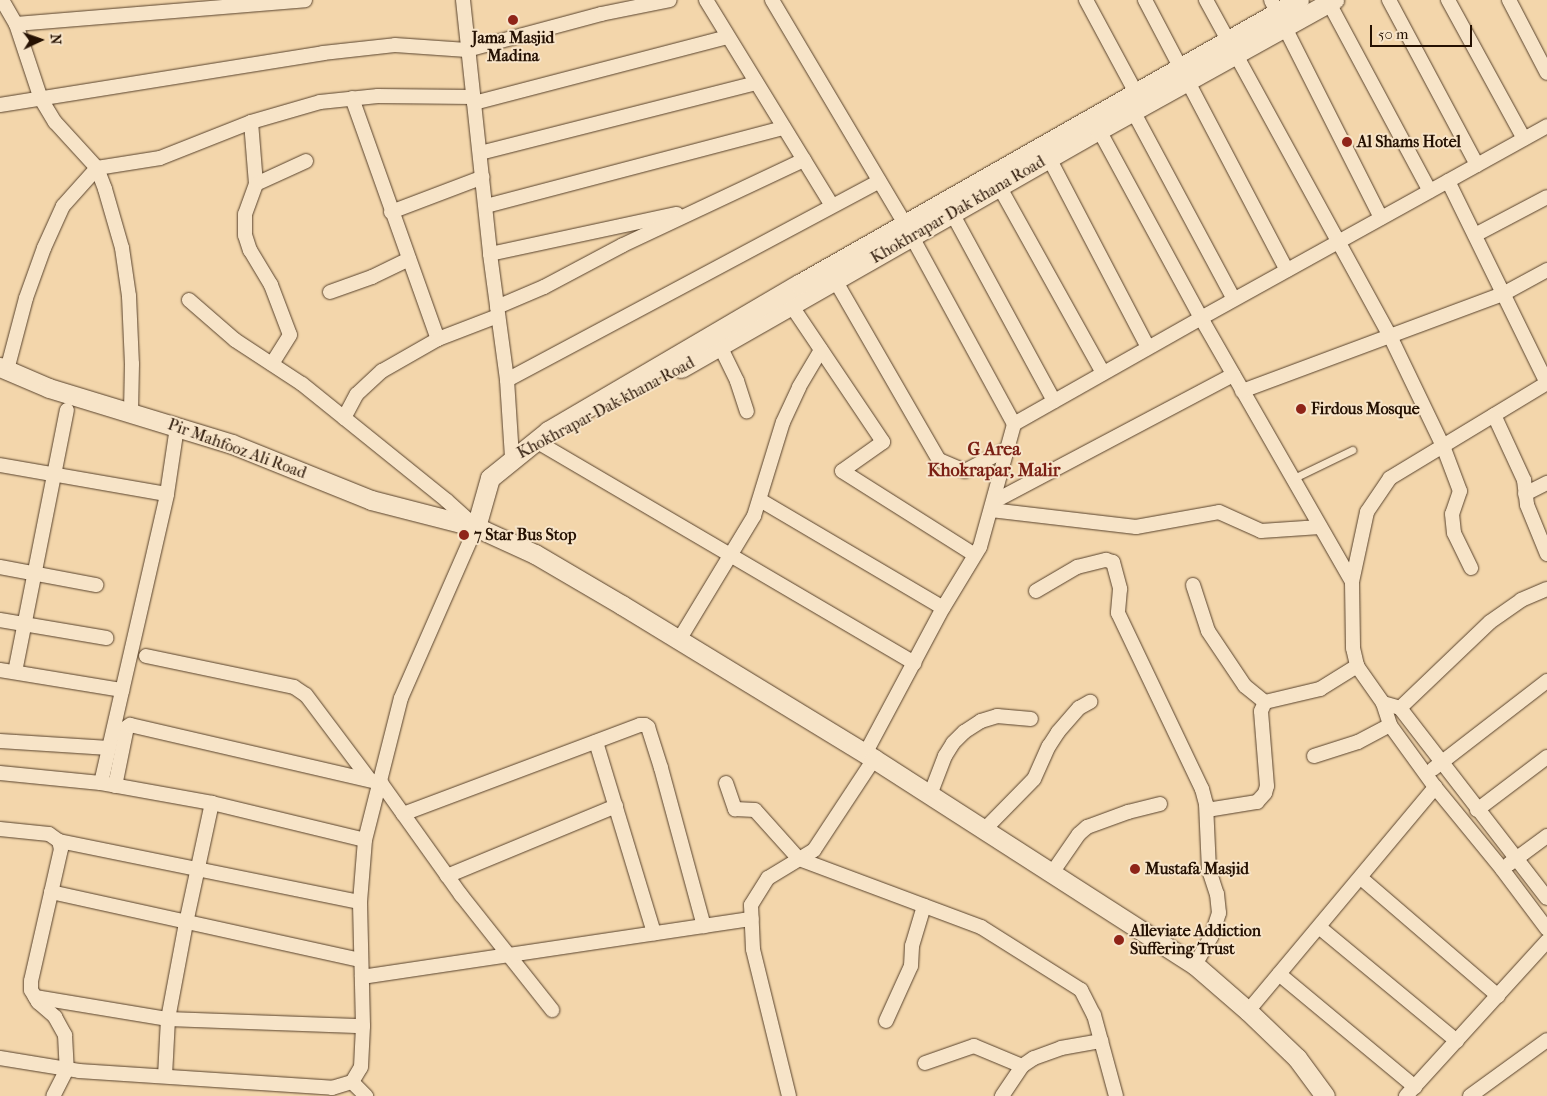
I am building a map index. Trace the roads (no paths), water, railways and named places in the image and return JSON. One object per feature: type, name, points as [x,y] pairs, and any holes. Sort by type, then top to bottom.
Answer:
[{"type":"street","points":[[2,0],[16,24],[41,98],[55,122],[97,168],[106,189],[122,248],[129,296],[132,364],[131,412]]},
{"type":"street","points":[[16,24],[236,3],[305,0]]},
{"type":"street","points":[[0,1058],[67,1069],[332,1088],[352,1082],[362,1067],[360,902],[365,840],[375,781],[401,698],[476,527],[490,478],[512,458],[507,380],[490,254],[463,0]]},
{"type":"street","points":[[632,0],[651,4]]},
{"type":"street","points":[[0,105],[323,53],[395,45],[467,50],[601,14],[670,0]]},
{"type":"street","points":[[706,0],[832,206]]},
{"type":"street","points":[[772,0],[879,181],[1014,424]]},
{"type":"street","points":[[1086,0],[1134,102],[1234,299]]},
{"type":"street","points":[[1146,0],[1287,270]]},
{"type":"street","points":[[1206,0],[1390,336],[1443,446],[1460,491],[1452,514],[1454,532],[1471,568]]},
{"type":"street","name":"Khokhrapar Dak khana Road","points":[[512,458],[548,431],[1231,48],[1299,0]]},
{"type":"street","points":[[1389,0],[1477,165]]},
{"type":"street","points":[[1448,0],[1524,139]]},
{"type":"street","points":[[1509,0],[1547,72]]},
{"type":"street","points":[[1332,2],[1430,191]]},
{"type":"street","name":"Khokhrapar Dak khana Road","points":[[1278,13],[1332,2]]},
{"type":"street","points":[[1278,13],[1381,218]]},
{"type":"street","points":[[3,368],[44,248],[63,206],[97,168],[160,158],[251,122],[320,102],[378,96],[474,100],[728,37]]},
{"type":"street","points":[[480,153],[756,82]]},
{"type":"street","points":[[352,98],[438,339]]},
{"type":"street","name":"Khokhrapar Dak khana Road","points":[[512,458],[583,423],[835,280],[907,231],[952,213],[1099,130],[1134,102]]},
{"type":"street","points":[[251,122],[256,184],[245,214],[245,234],[250,250],[271,285],[290,335],[272,364]]},
{"type":"street","points":[[789,1096],[753,950],[751,905],[768,878],[814,850],[869,757],[943,608],[980,547],[1014,424],[1148,347],[1547,126]]},
{"type":"street","points":[[486,206],[784,128]]},
{"type":"street","points":[[1099,130],[1201,318],[1352,582]]},
{"type":"street","points":[[1049,158],[1148,347]]},
{"type":"street","points":[[344,418],[357,394],[382,371],[438,339],[498,312],[594,259],[804,160]]},
{"type":"street","points":[[256,184],[306,161]]},
{"type":"street","points":[[392,212],[482,177]]},
{"type":"street","points":[[507,380],[879,181]]},
{"type":"street","points":[[1448,181],[1547,383],[1390,478],[1367,512],[1352,582],[1353,648],[1357,666],[1383,703],[1390,725],[1434,787],[1545,922]]},
{"type":"street","points":[[999,186],[1103,373]]},
{"type":"street","points":[[1475,235],[1547,197]]},
{"type":"street","points":[[490,254],[700,209]]},
{"type":"street","points":[[952,213],[1054,401]]},
{"type":"street","points":[[330,292],[372,277],[409,259]]},
{"type":"street","points":[[1242,391],[1503,294],[1547,270]]},
{"type":"street","points":[[835,280],[939,460],[964,471],[1007,449]]},
{"type":"street","points":[[189,300],[235,340],[302,384],[446,500],[476,527]]},
{"type":"street","points":[[791,305],[883,442],[842,470],[975,555]]},
{"type":"street","points":[[720,346],[737,381],[747,411]]},
{"type":"street","points":[[679,640],[754,516],[783,422],[799,387],[821,350]]},
{"type":"street","name":"Pir Mahfooz Ali Road","points":[[3,368],[49,388],[232,444],[371,500],[476,527],[535,554],[869,757],[1195,965],[1248,1011],[1297,1058],[1323,1095]]},
{"type":"street","points":[[992,506],[1233,375]]},
{"type":"street","points":[[15,672],[56,475],[67,410]]},
{"type":"street","points":[[1494,415],[1524,480],[1527,505],[1546,547]]},
{"type":"street","points":[[108,785],[109,748],[167,494],[177,427]]},
{"type":"street","points":[[541,444],[915,663]]},
{"type":"street","points":[[0,465],[167,494]]},
{"type":"street","points":[[1525,494],[1547,483]]},
{"type":"street","points":[[760,500],[943,608]]},
{"type":"street","points":[[992,506],[1136,527],[1219,512],[1260,531],[1320,527]]},
{"type":"street","points":[[1036,590],[1077,567],[1106,560],[1114,562],[1120,589],[1118,612],[1202,789],[1207,810],[1209,870],[1217,894],[1218,912],[1211,937],[1195,965]]},
{"type":"street","points":[[0,567],[96,585]]},
{"type":"street","points":[[1193,585],[1208,631],[1245,686],[1265,702]]},
{"type":"street","points":[[1400,708],[1490,622],[1522,600],[1547,589]]},
{"type":"street","points":[[0,620],[106,638]]},
{"type":"street","points":[[146,656],[294,687],[306,695],[403,814],[447,876],[552,1010]]},
{"type":"street","points":[[1265,702],[1320,689],[1357,666]]},
{"type":"street","points":[[0,670],[122,690]]},
{"type":"street","points":[[1426,774],[1547,680]]},
{"type":"street","points":[[984,830],[1034,779],[1046,751],[1058,732],[1079,708],[1090,702]]},
{"type":"street","points":[[1207,810],[1257,802],[1265,794],[1267,786],[1261,712],[1265,702]]},
{"type":"street","points":[[1383,703],[1400,708],[1440,763],[1547,898]]},
{"type":"street","points":[[930,795],[944,756],[964,732],[981,721],[997,716],[1031,719]]},
{"type":"street","points":[[108,785],[127,727],[130,725],[375,781]]},
{"type":"street","points":[[403,814],[640,725],[648,727],[704,926]]},
{"type":"street","points":[[1314,756],[1358,742],[1390,725]]},
{"type":"street","points":[[0,740],[109,748]]},
{"type":"street","points":[[596,742],[654,932]]},
{"type":"street","points":[[1477,810],[1547,757]]},
{"type":"street","points":[[0,773],[108,785],[212,803],[365,840]]},
{"type":"street","points":[[726,782],[735,808],[755,810],[799,859],[981,927],[1081,990],[1094,1015],[1116,1096]]},
{"type":"street","points":[[1248,1011],[1361,878],[1434,787]]},
{"type":"street","points":[[165,1076],[168,1019],[197,867],[212,803]]},
{"type":"street","points":[[1052,873],[1079,834],[1087,827],[1128,812],[1160,804]]},
{"type":"street","points":[[447,876],[616,806]]},
{"type":"street","points":[[0,829],[49,834],[59,841],[197,867],[360,902]]},
{"type":"street","points":[[1502,869],[1547,836]]},
{"type":"street","points":[[53,1096],[67,1069],[65,1035],[55,1017],[35,997],[31,990],[31,981],[61,850],[59,841]]},
{"type":"street","points":[[1361,878],[1498,996]]},
{"type":"street","points":[[51,892],[361,960]]},
{"type":"street","points":[[886,1021],[911,966],[912,946],[924,906]]},
{"type":"street","points":[[362,977],[654,932],[752,919]]},
{"type":"street","points":[[1319,927],[1457,1041]]},
{"type":"street","points":[[1279,974],[1410,1092],[1547,941]]},
{"type":"street","points":[[35,997],[168,1019],[363,1026]]},
{"type":"street","points":[[1470,1096],[1547,1040]]},
{"type":"street","points":[[1002,1096],[1022,1066],[1034,1058],[1061,1048],[1101,1041]]},
{"type":"street","points":[[925,1063],[974,1046],[1022,1066]]},
{"type":"street","points":[[352,1082],[366,1096]]},
{"type":"lane","points":[[1292,479],[1352,450]]},
{"type":"place","name":"Jama Masjid Madina","points":[[513,20]]},
{"type":"place","name":"Al Shams Hotel","points":[[1347,142]]},
{"type":"place","name":"Firdous Mosque","points":[[1301,409]]},
{"type":"place","name":"7 Star Bus Stop","points":[[464,535]]},
{"type":"place","name":"Mustafa Masjid","points":[[1135,869]]},
{"type":"place","name":"Alleviate Addiction Suffering Trust","points":[[1119,940]]},
{"type":"district","name":"G Area Khokrapar, Malir","points":[[994,461]]}]
